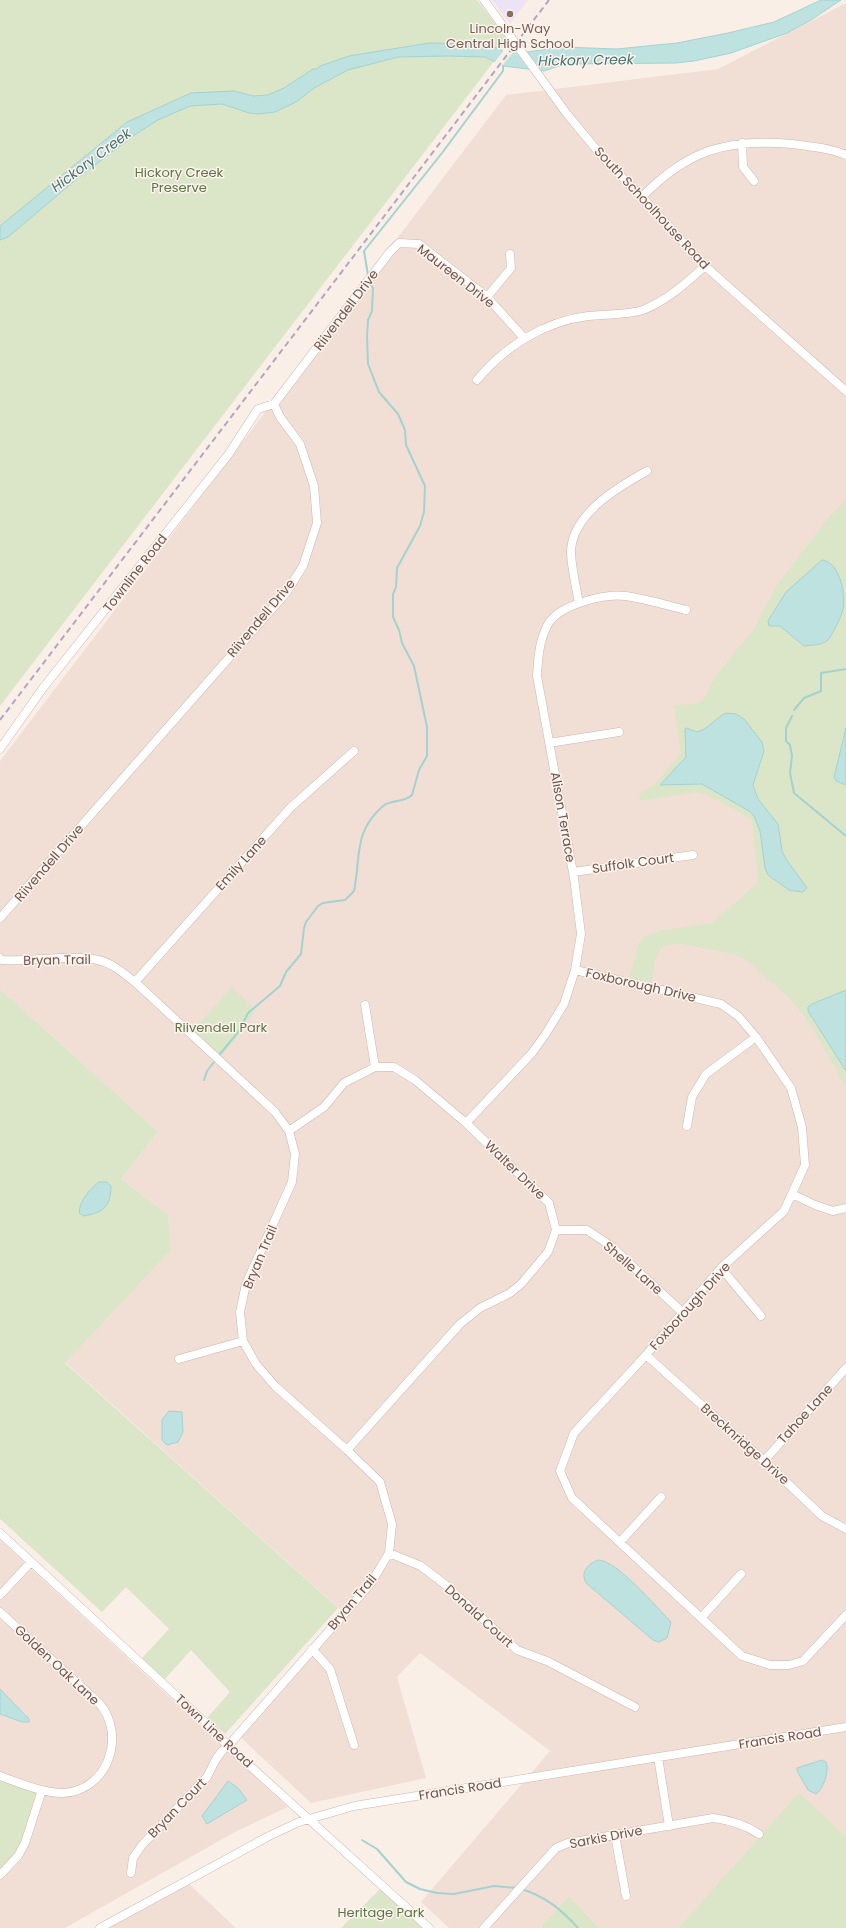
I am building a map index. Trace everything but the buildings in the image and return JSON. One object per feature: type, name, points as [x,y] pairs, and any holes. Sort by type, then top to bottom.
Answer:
[{"type":"street","name":"South Schoolhouse Road","points":[[484,0],[546,84],[605,160],[642,197],[705,266],[846,391]]},
{"type":"street","points":[[642,197],[658,181],[687,160],[722,147],[761,141],[810,146],[846,154]]},
{"type":"street","points":[[742,143],[743,167],[754,181]]},
{"type":"street","name":"Maureen Drive","points":[[399,243],[419,244],[487,297],[524,338]]},
{"type":"street","name":"Riivendell Drive","points":[[0,918],[286,593],[303,566],[317,523],[314,486],[300,444],[280,417],[274,404],[389,253],[399,243]]},
{"type":"street","points":[[487,297],[511,268],[510,254]]},
{"type":"street","points":[[477,380],[487,369],[524,338],[562,321],[587,316],[642,310],[678,291],[705,266]]},
{"type":"street","name":"Townline Road","points":[[0,749],[43,688],[228,455],[258,409],[274,404]]},
{"type":"street","points":[[579,602],[571,552],[574,536],[589,512],[614,490],[647,471]]},
{"type":"street","name":"Alison Terrace","points":[[466,1123],[532,1053],[564,1004],[575,970],[581,934],[573,872],[537,676],[539,650],[547,624],[563,610],[585,600],[625,596],[686,610]]},
{"type":"street","points":[[549,743],[619,732]]},
{"type":"street","name":"Emily Lane","points":[[135,982],[290,808],[354,751]]},
{"type":"street","name":"Suffolk Court","points":[[573,872],[693,855]]},
{"type":"street","name":"Bryan Trail","points":[[0,958],[2,960],[21,961],[79,958],[98,960],[116,968],[135,982],[275,1112],[289,1131],[295,1154],[292,1182],[246,1284],[240,1312],[243,1341],[256,1364],[275,1386],[347,1450],[380,1482],[392,1524],[389,1553],[371,1583],[228,1746]]},
{"type":"street","name":"Foxborough Drive","points":[[575,970],[721,1004],[738,1016],[756,1037],[791,1088],[802,1127],[805,1165],[784,1211],[721,1268],[646,1355],[574,1433],[560,1470],[572,1498],[742,1656],[770,1665],[790,1665],[804,1661],[846,1615]]},
{"type":"street","points":[[289,1131],[324,1107],[344,1084],[375,1067],[365,1005]]},
{"type":"street","points":[[687,1126],[692,1097],[706,1074],[756,1037]]},
{"type":"street","name":"Walter Drive","points":[[375,1067],[394,1067],[415,1080],[466,1123],[549,1203],[556,1230]]},
{"type":"street","points":[[792,1194],[815,1205],[833,1211],[846,1208]]},
{"type":"street","points":[[347,1450],[460,1324],[480,1308],[510,1293],[521,1284],[548,1252],[556,1230]]},
{"type":"street","name":"Shelle Lane","points":[[556,1230],[587,1230],[611,1246],[682,1312]]},
{"type":"street","points":[[721,1268],[761,1316]]},
{"type":"street","points":[[178,1359],[243,1341]]},
{"type":"street","name":"Brecknridge Drive","points":[[646,1355],[764,1460],[822,1516],[846,1529]]},
{"type":"street","name":"Tahoe Lane","points":[[764,1460],[846,1368]]},
{"type":"street","points":[[620,1542],[661,1497]]},
{"type":"street","name":"Town Line Road","points":[[0,1533],[209,1726],[228,1746],[429,1928]]},
{"type":"street","name":"Donald Court","points":[[389,1553],[421,1566],[429,1572],[447,1586],[517,1650],[547,1661],[635,1707]]},
{"type":"street","points":[[0,1595],[31,1562]]},
{"type":"street","points":[[701,1618],[741,1574]]},
{"type":"street","name":"Golden Oak Lane","points":[[0,1612],[99,1703],[112,1727],[113,1742],[105,1767],[95,1779],[81,1788],[70,1792],[42,1790],[0,1776]]},
{"type":"street","points":[[312,1650],[330,1669],[354,1745]]},
{"type":"street","name":"Francis Road","points":[[100,1928],[248,1846],[309,1819],[354,1806],[846,1728]]},
{"type":"street","name":"Bryan Court","points":[[131,1873],[133,1858],[142,1845],[207,1777],[216,1759],[228,1746]]},
{"type":"street","points":[[658,1757],[669,1826]]},
{"type":"street","points":[[0,1875],[18,1856],[25,1844],[42,1790]]},
{"type":"street","name":"Sarkis Drive","points":[[484,1928],[556,1848],[568,1843],[713,1818],[730,1820],[746,1825],[759,1834]]},
{"type":"street","points":[[615,1835],[626,1896]]},
{"type":"shaded area","name":"Lincoln-Way Central High School","points":[[492,0],[528,0],[510,24]]},
{"type":"shaded area","points":[[846,3],[846,1836],[799,1794],[678,1928],[599,1928],[569,1896],[541,1926],[542,1928],[449,1928],[421,1902],[550,1751],[420,1653],[397,1677],[426,1778],[311,1803],[238,1735],[344,1613],[65,1362],[171,1250],[168,1215],[121,1179],[158,1132],[0,989],[0,761],[506,95],[718,69]]},
{"type":"shaded area","points":[[0,1540],[288,1807],[235,1832],[65,1928],[0,1928]]},
{"type":"shaded area","points":[[187,1882],[236,1928],[105,1928]]},
{"type":"green space","name":"Hickory Creek Preserve","points":[[0,0],[477,0],[507,39],[492,64],[0,706]]},
{"type":"green space","points":[[846,500],[846,1088],[826,1051],[803,1014],[783,992],[746,960],[720,951],[681,944],[672,944],[665,946],[657,955],[652,983],[629,978],[639,943],[645,936],[663,930],[712,923],[756,884],[758,879],[752,819],[707,795],[698,792],[640,801],[639,794],[655,784],[681,753],[674,705],[695,704],[703,700],[715,677],[753,630],[777,585],[829,517]]},
{"type":"green space","name":"Riivendell Park","points":[[232,987],[256,1010],[237,1038],[221,1056],[193,1030]]},
{"type":"green space","points":[[0,989],[158,1132],[121,1179],[168,1215],[171,1250],[65,1363],[338,1608],[225,1734],[207,1718],[230,1692],[191,1650],[165,1679],[142,1658],[169,1629],[126,1587],[102,1612],[0,1519]]},
{"type":"green space","points":[[0,1781],[34,1791],[37,1795],[23,1839],[16,1852],[0,1869]]},
{"type":"green space","points":[[799,1793],[846,1836],[846,1928],[678,1928]]},
{"type":"green space","name":"Heritage Park","points":[[380,1889],[422,1928],[341,1928]]},
{"type":"green space","points":[[569,1896],[599,1928],[542,1928],[541,1926]]},
{"type":"water","name":"Hickory Creek","points":[[821,0],[841,0],[811,20],[787,33],[731,53],[694,61],[676,63],[565,64],[544,71],[503,66],[485,57],[398,57],[348,70],[314,88],[296,102],[275,112],[258,114],[249,113],[222,104],[190,106],[158,120],[136,134],[79,177],[8,237],[0,240],[0,226],[127,122],[191,93],[234,91],[253,96],[268,95],[284,88],[313,69],[317,69],[320,66],[349,56],[429,43],[488,44],[505,52],[528,52],[561,47],[617,49],[677,43],[774,22]]},
{"type":"water","points":[[822,560],[828,562],[833,567],[840,580],[844,596],[843,609],[837,625],[826,642],[804,646],[780,626],[769,626],[768,621],[786,592]]},
{"type":"water","points":[[726,713],[736,714],[744,719],[762,742],[764,751],[753,785],[758,799],[778,824],[782,851],[807,888],[803,892],[789,890],[768,875],[765,868],[760,831],[754,816],[749,811],[702,784],[660,785],[686,757],[685,729],[687,728],[697,732],[701,731]]},
{"type":"water","points":[[846,728],[846,785],[836,781],[834,777]]},
{"type":"water","points":[[846,990],[846,1071],[808,1011],[808,1007]]},
{"type":"water","points":[[99,1182],[107,1182],[111,1186],[109,1199],[105,1207],[101,1210],[91,1215],[84,1216],[79,1213],[81,1204],[92,1188]]},
{"type":"water","points":[[169,1411],[182,1412],[183,1432],[178,1442],[167,1445],[162,1440],[162,1420]]},
{"type":"water","points":[[598,1560],[606,1562],[626,1576],[671,1622],[667,1638],[659,1642],[653,1640],[586,1583],[584,1575],[586,1569]]},
{"type":"water","points":[[0,1689],[29,1719],[29,1722],[22,1722],[0,1714]]},
{"type":"water","points":[[822,1760],[826,1762],[827,1770],[825,1780],[819,1792],[816,1794],[808,1790],[797,1771],[797,1768]]},
{"type":"water","points":[[228,1781],[238,1788],[247,1800],[207,1824],[202,1816]]},
{"type":"pier","points":[[511,49],[526,50],[542,72],[531,70],[515,50],[501,67],[494,63],[504,50]]},
{"type":"waterway","points":[[368,275],[364,251],[442,153],[503,71],[503,66]]},
{"type":"waterway","points":[[220,1054],[239,1031],[248,1013],[280,986],[286,972],[301,954],[306,922],[318,906],[323,903],[345,900],[354,891],[362,835],[367,825],[373,816],[383,806],[390,802],[405,799],[412,795],[419,770],[427,756],[427,727],[414,666],[402,643],[399,630],[393,617],[393,594],[396,587],[397,568],[420,526],[424,512],[425,486],[406,445],[405,430],[398,414],[379,392],[368,364],[368,320],[372,311],[373,288],[371,285]]},
{"type":"waterway","points":[[794,710],[804,698],[821,691],[821,673],[846,669]]},
{"type":"waterway","points":[[792,716],[786,728],[786,741],[790,745],[792,756],[790,773],[794,793],[846,836]]},
{"type":"waterway","points":[[204,1080],[207,1071],[214,1062]]},
{"type":"waterway","points":[[362,1840],[377,1849],[406,1882],[420,1889],[437,1893],[454,1894],[494,1886],[517,1888]]},
{"type":"waterway","points":[[521,1889],[530,1892],[552,1904],[566,1915],[578,1928]]},
{"type":"railway","points":[[0,720],[549,0]]},
{"type":"place","name":"Lincoln-Way Central High School","points":[[510,14]]}]
